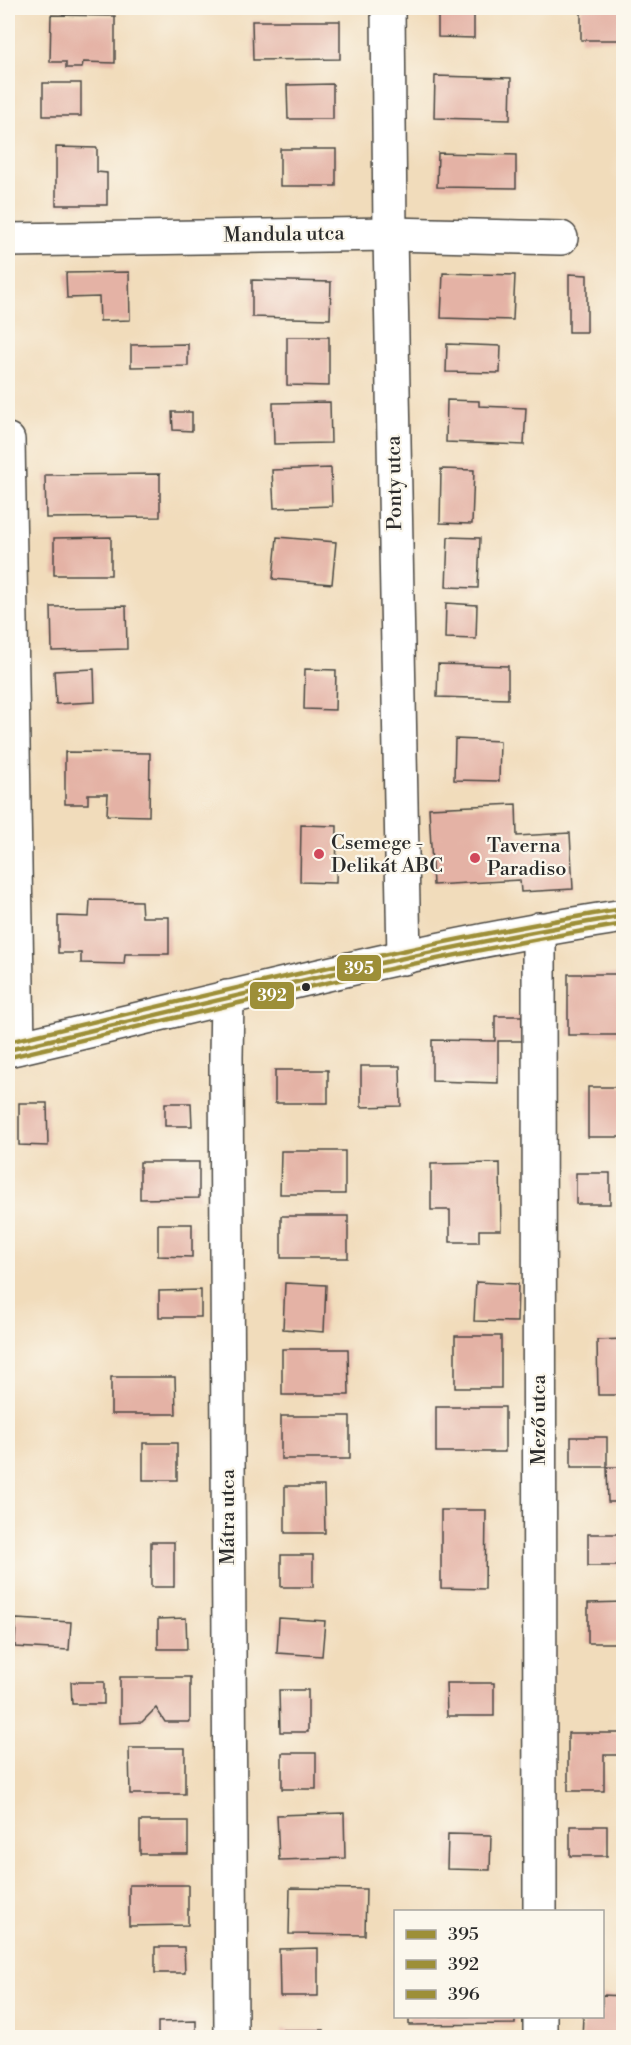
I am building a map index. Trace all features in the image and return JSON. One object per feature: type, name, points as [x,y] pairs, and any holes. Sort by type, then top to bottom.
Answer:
[{"type":"street","name":"Ponty utca","points":[[388,8],[390,234],[404,958]]},
{"type":"street","name":"Mandula utca","points":[[8,240],[390,234],[561,238]]},
{"type":"street","points":[[8,440],[13,1048],[404,958],[539,929],[624,916]]},
{"type":"street","name":"Mező utca","points":[[539,929],[540,1910]]},
{"type":"street","name":"Mátra utca","points":[[227,997],[231,2037]]},
{"type":"street","points":[[540,2018],[540,2037]]},
{"type":"building","points":[[581,8],[624,8],[624,40],[581,40]]},
{"type":"building","points":[[438,11],[474,13],[474,38],[438,37]]},
{"type":"building","points":[[51,15],[115,16],[115,63],[83,62],[82,68],[66,68],[66,62],[50,62]]},
{"type":"building","points":[[252,21],[340,21],[340,59],[253,60]]},
{"type":"building","points":[[435,76],[511,78],[510,120],[434,118]]},
{"type":"building","points":[[43,83],[81,83],[81,116],[43,116]]},
{"type":"building","points":[[333,84],[333,119],[288,119],[287,85]]},
{"type":"building","points":[[56,147],[97,148],[97,172],[107,173],[107,205],[56,205]]},
{"type":"building","points":[[280,149],[336,149],[336,186],[280,186]]},
{"type":"building","points":[[438,153],[516,155],[516,188],[437,187]]},
{"type":"building","points":[[129,272],[130,320],[100,321],[99,297],[67,298],[66,273]]},
{"type":"building","points":[[443,273],[515,275],[513,320],[441,318]]},
{"type":"building","points":[[569,274],[587,275],[587,332],[569,332]]},
{"type":"building","points":[[252,280],[331,282],[330,319],[252,317]]},
{"type":"building","points":[[287,337],[329,337],[329,386],[287,385]]},
{"type":"building","points":[[188,344],[188,366],[131,367],[131,345]]},
{"type":"building","points":[[447,344],[501,346],[500,373],[446,372]]},
{"type":"building","points":[[447,400],[479,401],[479,406],[526,408],[524,445],[446,442]]},
{"type":"building","points":[[330,402],[331,443],[274,444],[273,403]]},
{"type":"building","points":[[172,412],[192,412],[192,431],[173,430]]},
{"type":"building","points":[[331,468],[332,506],[274,508],[272,470]]},
{"type":"building","points":[[441,469],[474,470],[472,524],[440,523]]},
{"type":"building","points":[[160,474],[160,517],[46,518],[45,475]]},
{"type":"building","points":[[111,537],[111,575],[54,575],[54,538]]},
{"type":"building","points":[[277,537],[336,542],[332,584],[273,579]]},
{"type":"building","points":[[448,537],[480,538],[478,588],[446,587]]},
{"type":"building","points":[[446,603],[477,605],[476,639],[445,638]]},
{"type":"building","points":[[126,606],[127,649],[52,651],[51,607]]},
{"type":"building","points":[[438,664],[508,666],[508,699],[437,697]]},
{"type":"building","points":[[94,669],[95,702],[56,704],[54,671]]},
{"type":"building","points":[[305,669],[336,670],[335,710],[304,709]]},
{"type":"building","points":[[455,739],[500,741],[499,781],[454,780]]},
{"type":"building","points":[[65,752],[150,753],[149,816],[107,815],[108,794],[88,794],[88,804],[65,804]]},
{"type":"building","name":"Taverna Paradiso","points":[[516,804],[517,836],[570,833],[573,889],[521,892],[520,880],[433,885],[429,808]]},
{"type":"building","name":"Csemege - Delikát ABC","points":[[301,825],[337,826],[336,883],[300,882]]},
{"type":"building","points":[[90,900],[141,901],[142,917],[169,917],[169,954],[125,954],[124,964],[81,963],[81,953],[58,953],[58,916],[89,917]]},
{"type":"building","points":[[568,974],[622,974],[622,1035],[568,1035]]},
{"type":"building","points":[[495,1016],[522,1016],[522,1041],[498,1041],[498,1083],[432,1081],[432,1040],[495,1041]]},
{"type":"building","points":[[361,1066],[400,1066],[401,1106],[361,1107]]},
{"type":"building","points":[[275,1070],[328,1070],[328,1103],[275,1103]]},
{"type":"building","points":[[588,1087],[624,1087],[624,1137],[588,1137]]},
{"type":"building","points":[[19,1103],[47,1103],[48,1146],[19,1145]]},
{"type":"building","points":[[165,1103],[191,1103],[192,1126],[165,1126]]},
{"type":"building","points":[[281,1151],[345,1151],[345,1194],[280,1194]]},
{"type":"building","points":[[140,1162],[199,1162],[199,1198],[140,1199]]},
{"type":"building","points":[[500,1163],[501,1230],[479,1230],[479,1242],[450,1242],[450,1210],[431,1210],[431,1164]]},
{"type":"building","points":[[576,1173],[610,1173],[610,1204],[576,1204]]},
{"type":"building","points":[[281,1216],[348,1216],[348,1258],[281,1258]]},
{"type":"building","points":[[158,1224],[192,1224],[192,1257],[158,1256]]},
{"type":"building","points":[[476,1282],[518,1284],[517,1322],[474,1321]]},
{"type":"building","points":[[285,1283],[326,1285],[324,1332],[283,1329]]},
{"type":"building","points":[[201,1290],[201,1317],[159,1317],[159,1291]]},
{"type":"building","points":[[455,1336],[501,1336],[501,1388],[455,1388]]},
{"type":"building","points":[[624,1339],[624,1395],[598,1395],[597,1340]]},
{"type":"building","points":[[282,1349],[348,1349],[349,1395],[282,1395]]},
{"type":"building","points":[[111,1377],[175,1377],[176,1414],[111,1414]]},
{"type":"building","points":[[436,1407],[505,1407],[505,1452],[436,1452]]},
{"type":"building","points":[[281,1416],[350,1416],[350,1459],[281,1459]]},
{"type":"building","points":[[571,1437],[607,1437],[607,1467],[571,1467]]},
{"type":"building","points":[[143,1443],[177,1443],[177,1480],[143,1480]]},
{"type":"building","points":[[607,1467],[624,1467],[624,1502],[608,1502]]},
{"type":"building","points":[[285,1486],[324,1486],[325,1533],[285,1533]]},
{"type":"building","points":[[441,1510],[486,1510],[485,1589],[441,1588]]},
{"type":"building","points":[[588,1534],[624,1534],[624,1566],[588,1566]]},
{"type":"building","points":[[151,1542],[174,1542],[174,1587],[151,1587]]},
{"type":"building","points":[[281,1555],[313,1555],[313,1587],[281,1587]]},
{"type":"building","points":[[624,1602],[624,1643],[588,1643],[588,1603]]},
{"type":"building","points":[[186,1618],[187,1649],[158,1649],[158,1619]]},
{"type":"building","points":[[279,1618],[325,1621],[322,1656],[277,1653]]},
{"type":"building","points":[[16,1619],[71,1622],[69,1650],[15,1647]]},
{"type":"building","points":[[120,1677],[190,1677],[190,1722],[165,1722],[156,1708],[142,1722],[120,1723]]},
{"type":"building","points":[[71,1682],[104,1682],[104,1704],[72,1704]]},
{"type":"building","points":[[446,1683],[494,1683],[494,1716],[447,1716]]},
{"type":"building","points":[[279,1690],[308,1690],[308,1732],[280,1732]]},
{"type":"building","points":[[568,1733],[624,1733],[624,1755],[604,1755],[604,1791],[568,1791]]},
{"type":"building","points":[[129,1748],[185,1748],[185,1794],[130,1794]]},
{"type":"building","points":[[282,1753],[316,1753],[316,1789],[282,1789]]},
{"type":"building","points":[[344,1813],[345,1858],[279,1860],[277,1815]]},
{"type":"building","points":[[140,1821],[188,1821],[188,1854],[140,1854]]},
{"type":"building","points":[[570,1826],[607,1826],[607,1856],[570,1856]]},
{"type":"building","points":[[448,1834],[491,1835],[490,1870],[447,1869]]},
{"type":"building","points":[[129,1885],[188,1885],[188,1925],[129,1926]]},
{"type":"building","points":[[290,1888],[366,1889],[365,1935],[289,1934]]},
{"type":"building","points":[[155,1947],[184,1947],[185,1973],[155,1973]]},
{"type":"building","points":[[318,1948],[318,1996],[280,1996],[279,1949]]},
{"type":"building","points":[[604,1995],[624,1996],[624,2038],[582,2038],[583,2018],[604,2018]]},
{"type":"building","points":[[409,2018],[515,2018],[515,2024],[409,2025]]},
{"type":"building","points":[[196,2021],[196,2038],[158,2038],[158,2022]]},
{"type":"building","points":[[282,2030],[324,2030],[324,2038],[282,2038]]},
{"type":"transit line","name":"396","points":[[8,1042],[391,953],[623,909]]},
{"type":"transit line","name":"395","points":[[8,1050],[392,961],[624,916]]},
{"type":"transit line","name":"392","points":[[10,1057],[393,968],[624,924]]},
{"type":"place","name":"Csemege - Delikát ABC","points":[[319,854]]},
{"type":"place","name":"Taverna Paradiso","points":[[475,858]]}]
